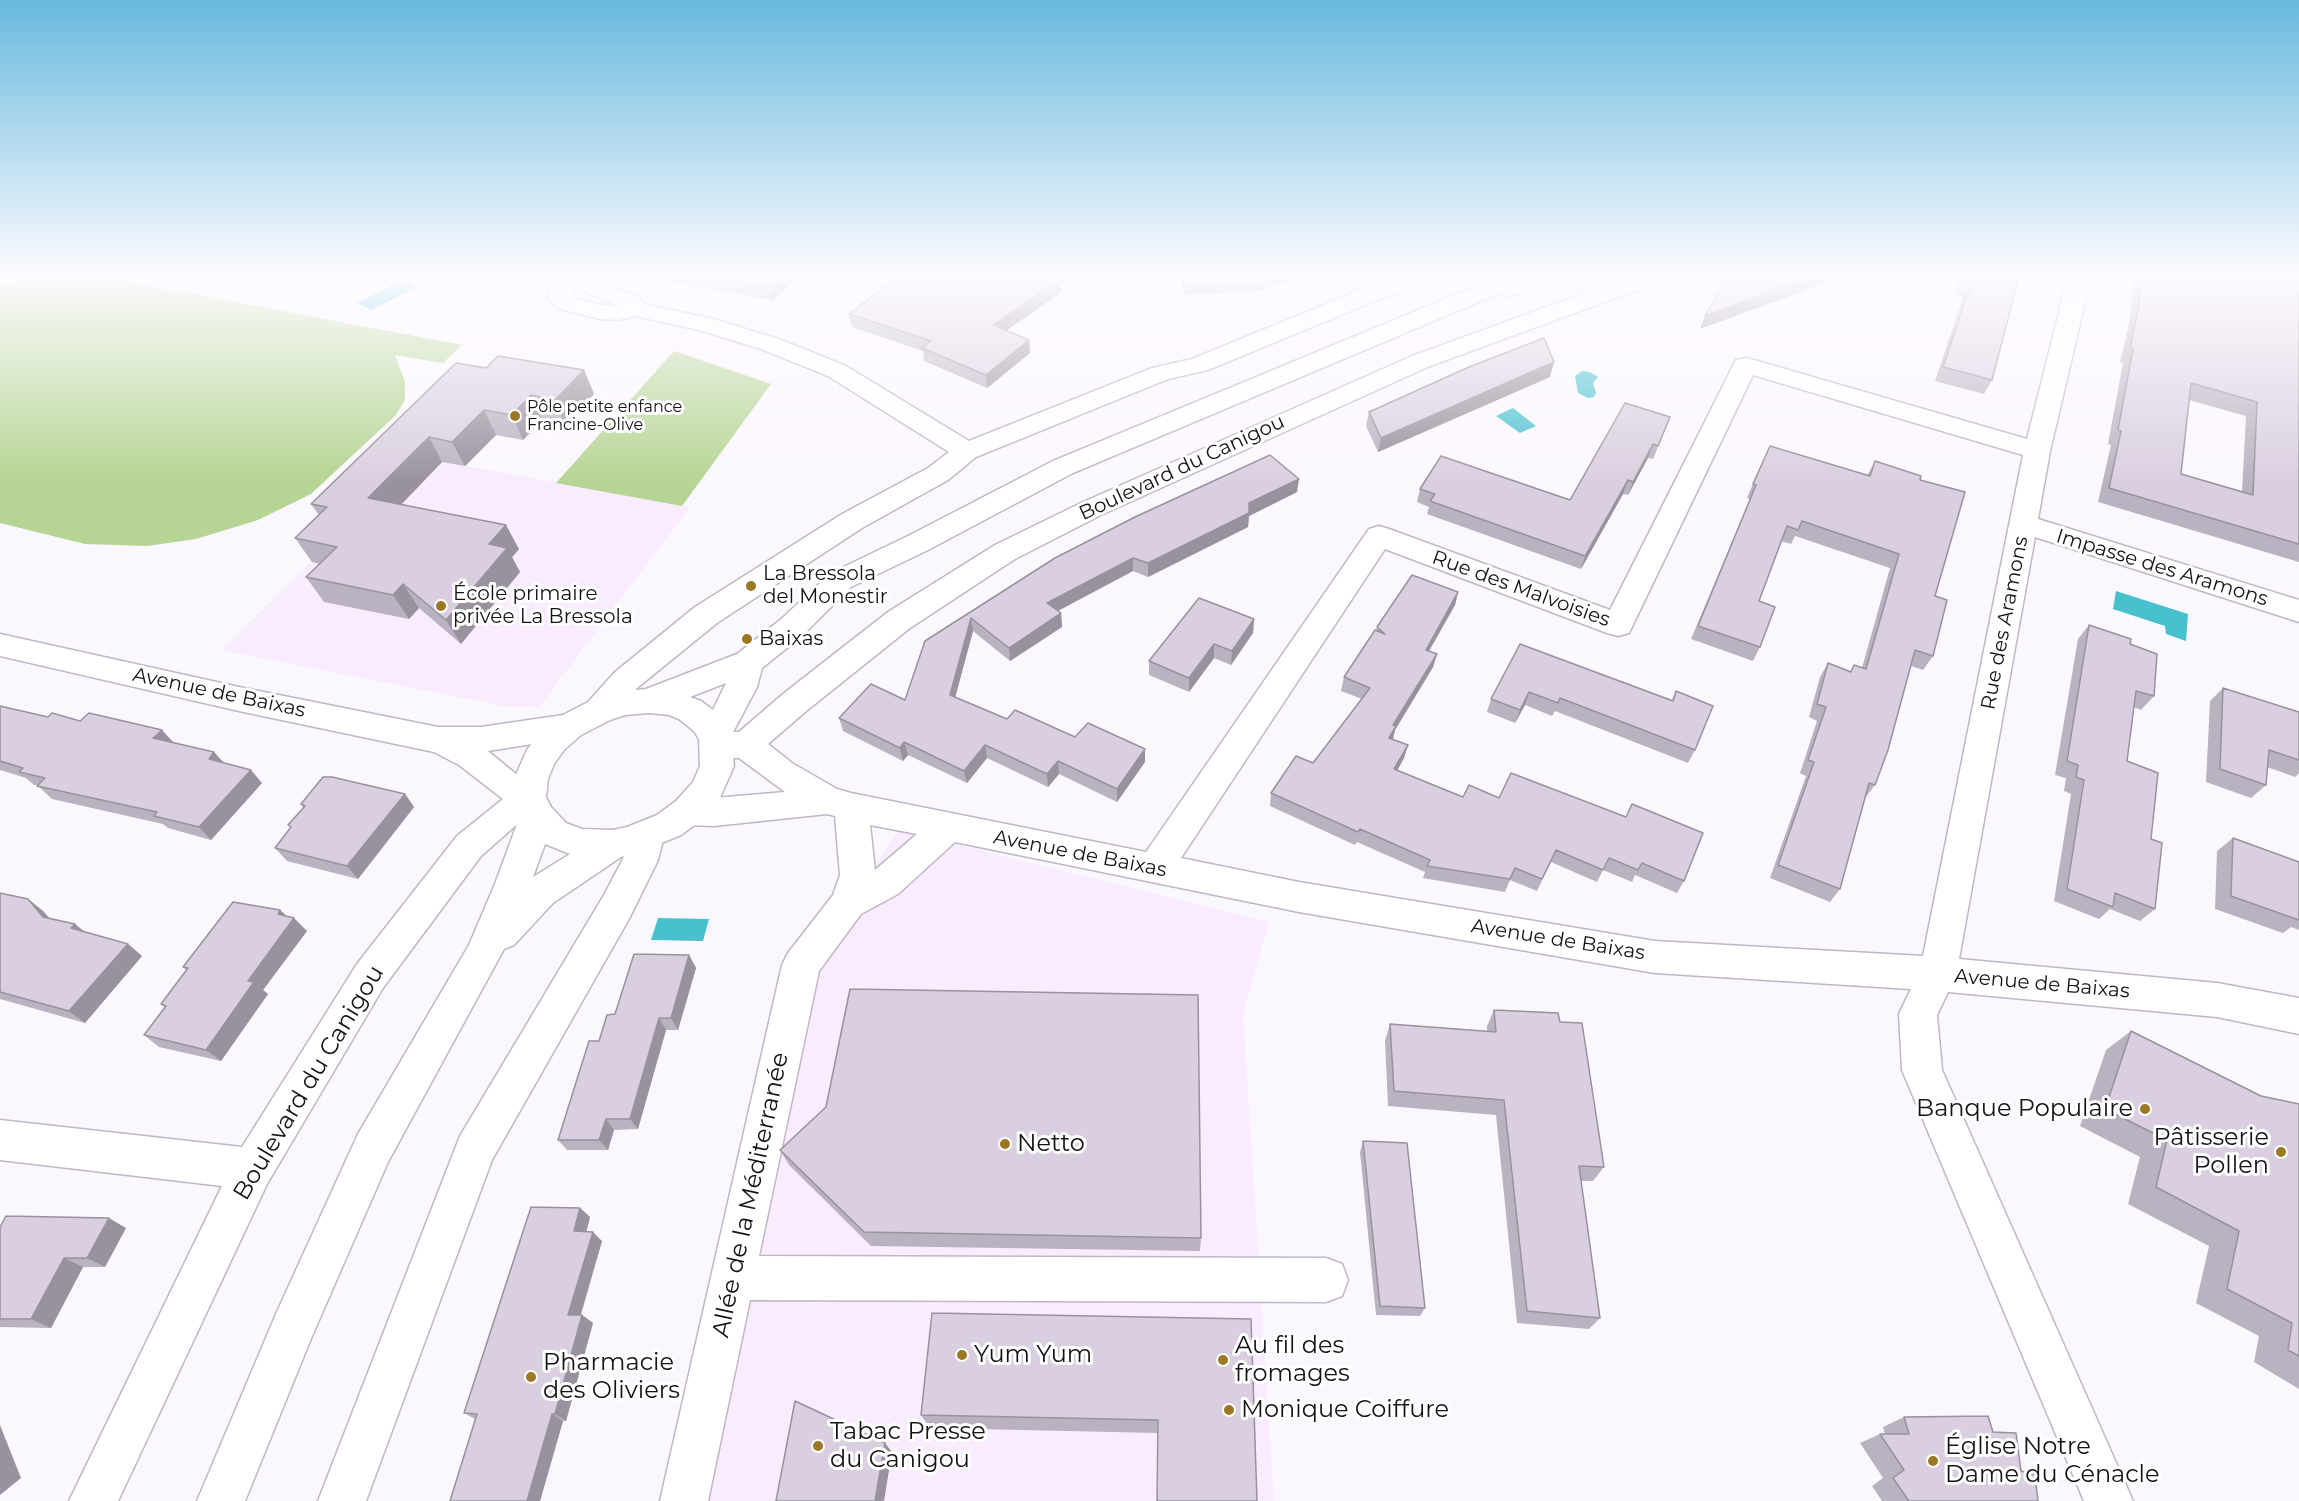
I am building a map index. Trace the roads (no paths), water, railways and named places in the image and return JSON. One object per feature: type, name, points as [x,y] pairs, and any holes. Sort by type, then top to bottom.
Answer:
[{"type":"street","points":[[767,343],[837,371],[968,452]]},
{"type":"street","points":[[599,711],[626,680],[706,615],[852,521],[938,474],[968,452],[1161,373],[1199,365],[1252,343]]},
{"type":"street","points":[[649,701],[748,662],[791,628],[860,593],[918,543],[1063,467],[1360,343]]},
{"type":"street","name":"Boulevard du Canigou","points":[[726,742],[794,703],[899,620],[1005,552],[1091,509],[1421,361],[1470,343]]},
{"type":"street","name":"Rue des Aramons","points":[[2064,343],[2037,451],[1938,974],[1918,1014],[1922,1070],[2109,1501]]},
{"type":"street","name":"Rue des Malvoisies","points":[[1154,869],[1379,536],[1618,626],[1745,365],[2037,451]]},
{"type":"street","name":"Impasse des Aramons","points":[[2024,524],[2299,611]]},
{"type":"street","name":"Avenue de Baixas","points":[[0,645],[239,699],[438,740],[481,740],[570,726]]},
{"type":"street","points":[[484,953],[540,892],[630,840],[669,825],[688,811],[707,790],[717,766],[748,662]]},
{"type":"street","points":[[221,1501],[292,1330],[373,1148],[484,953],[513,884],[532,805],[531,779],[539,759],[552,741],[570,726],[599,711],[624,703],[649,701],[671,704],[690,711],[726,742]]},
{"type":"street","name":"Avenue de Baixas","points":[[438,740],[471,756],[532,805]]},
{"type":"street","name":"Avenue de Baixas","points":[[726,742],[839,803],[1299,897],[1655,957],[1938,974],[2217,1000],[2299,1016]]},
{"type":"street","name":"Avenue de Baixas","points":[[688,811],[747,810],[839,803]]},
{"type":"street","name":"Allée de la Méditerranée","points":[[684,1501],[801,966],[848,903],[858,875],[839,803]]},
{"type":"street","points":[[532,805],[554,833],[563,837],[581,843],[630,840]]},
{"type":"street","name":"Boulevard du Canigou","points":[[93,1501],[252,1169],[370,976],[462,855],[510,810],[532,805]]},
{"type":"street","name":"Allée de la Méditerranée","points":[[848,903],[885,883],[949,827]]},
{"type":"street","points":[[342,1501],[475,1150],[617,906],[640,860],[630,840]]},
{"type":"street","points":[[0,1140],[252,1169]]},
{"type":"street","points":[[733,1278],[1326,1281]]},
{"type":"water","points":[[1582,371],[1590,372],[1598,377],[1593,383],[1596,393],[1594,397],[1588,398],[1578,393],[1575,376]]},
{"type":"water","points":[[1513,408],[1536,426],[1520,433],[1496,416]]},
{"type":"water","points":[[2116,591],[2188,614],[2186,641],[2166,634],[2165,626],[2113,609]]},
{"type":"water","points":[[658,918],[709,919],[703,941],[651,940]]},
{"type":"place","name":"Pôle petite enfance Francine-Olive","points":[[515,416]]},
{"type":"place","name":"La Bressola del Monestir","points":[[751,586]]},
{"type":"place","name":"École primaire privée La Bressola","points":[[441,606]]},
{"type":"place","name":"Baixas","points":[[747,639]]},
{"type":"place","name":"Banque Populaire","points":[[2145,1109]]},
{"type":"place","name":"Netto","points":[[1005,1144]]},
{"type":"place","name":"Pâtisserie Pollen","points":[[2281,1152]]},
{"type":"place","name":"Yum Yum","points":[[962,1355]]},
{"type":"place","name":"Au fil des fromages","points":[[1223,1360]]},
{"type":"place","name":"Pharmacie des Oliviers","points":[[531,1377]]},
{"type":"place","name":"Monique Coiffure","points":[[1229,1410]]},
{"type":"place","name":"Tabac Presse du Canigou","points":[[818,1446]]},
{"type":"place","name":"Église Notre Dame du Cénacle","points":[[1933,1461]]}]
